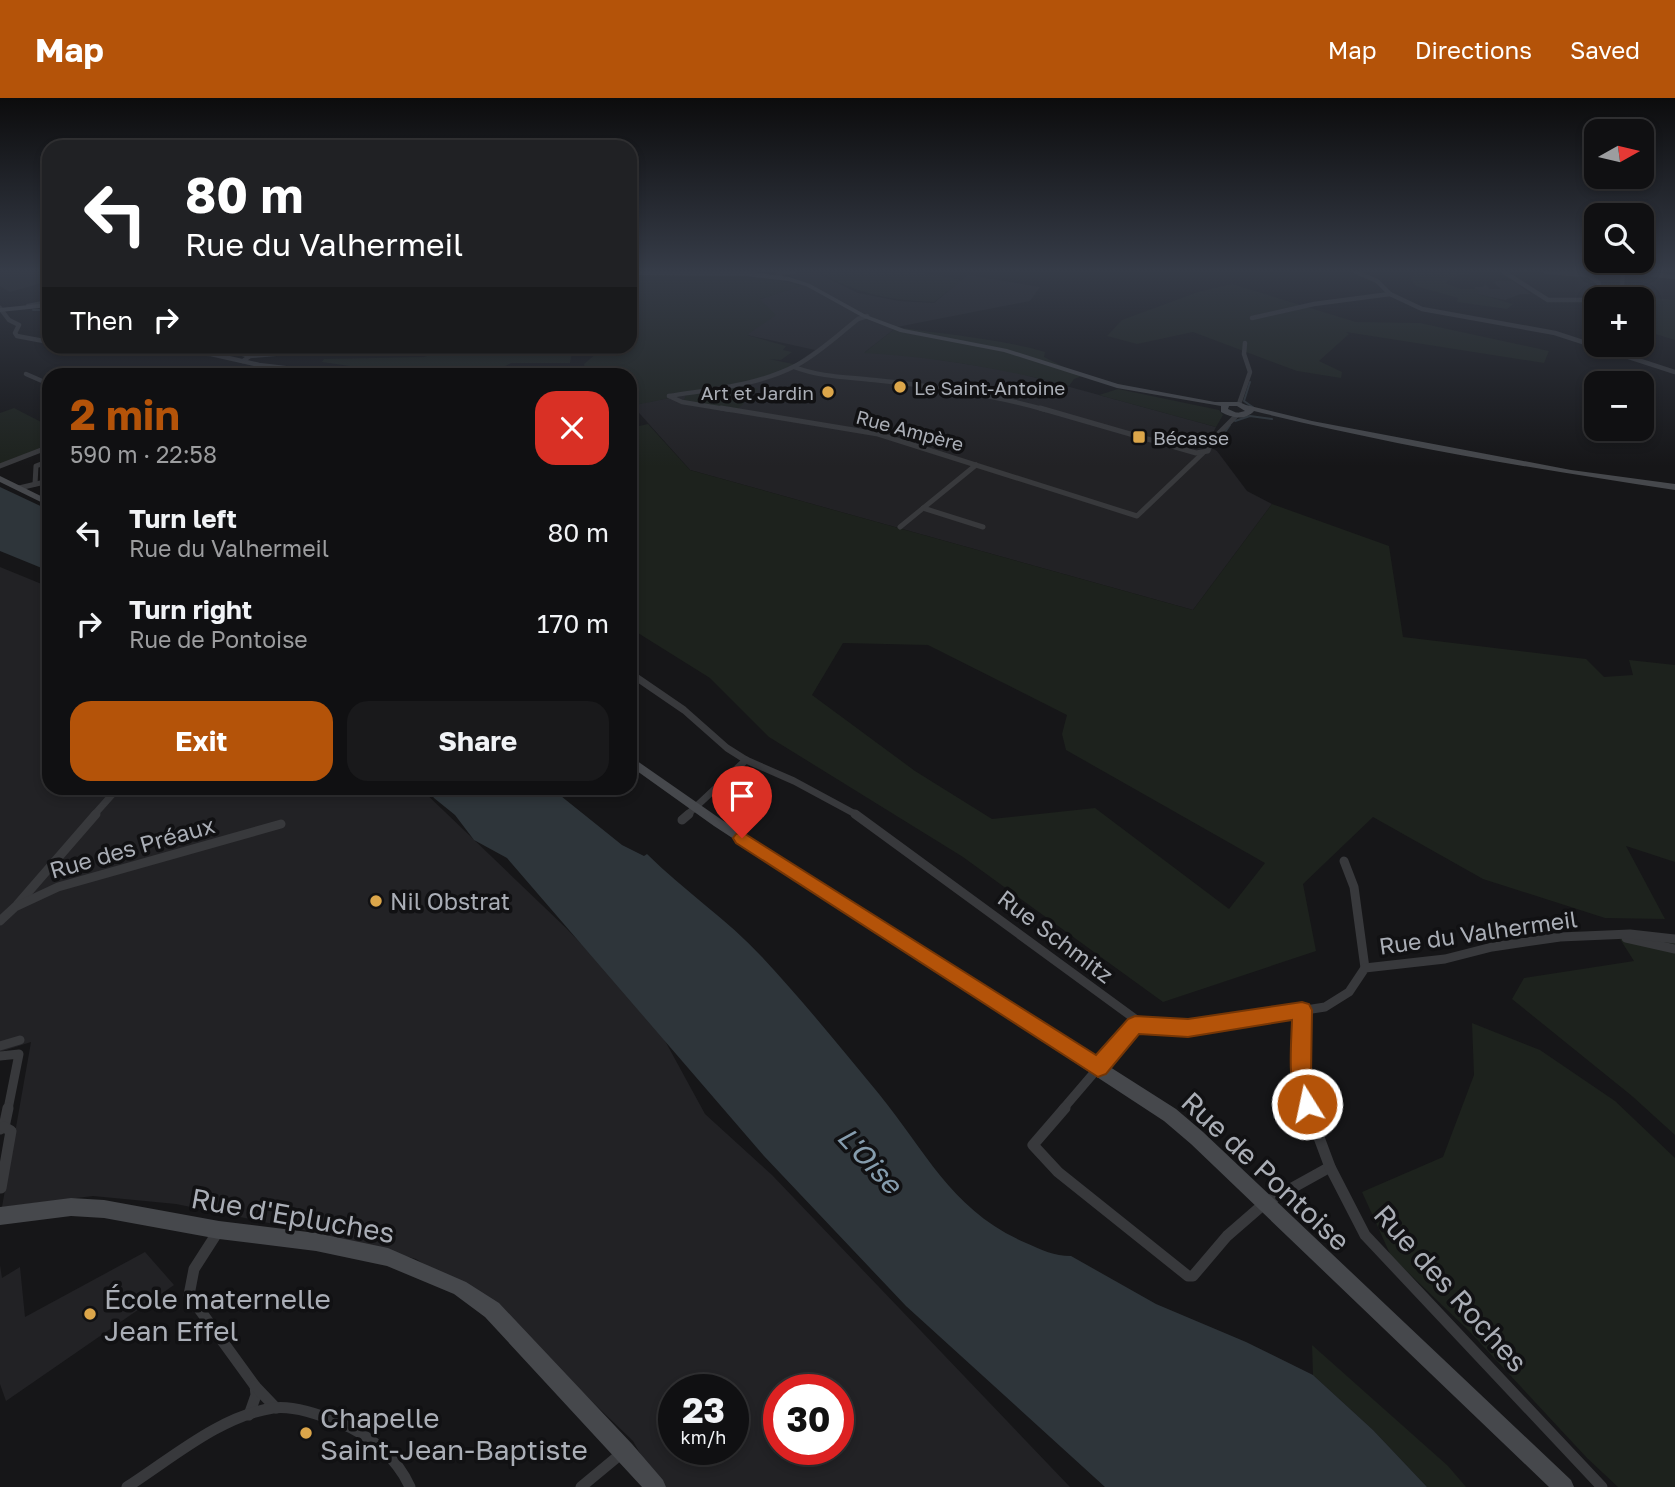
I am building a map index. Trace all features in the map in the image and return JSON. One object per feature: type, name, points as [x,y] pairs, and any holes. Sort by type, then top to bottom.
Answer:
[{"type":"main road","points":[[929,337],[1005,350],[1095,381],[1234,411],[1603,477],[1675,487]]},
{"type":"main road","points":[[0,479],[42,500]]},
{"type":"main road","points":[[637,765],[695,807],[897,938]]},
{"type":"main road","name":"Rue de Pontoise","points":[[897,938],[1098,1067],[1188,1130],[1564,1487]]},
{"type":"main road","name":"Rue d'Epluches","points":[[0,1216],[87,1207],[219,1230],[316,1242],[388,1257],[460,1288],[492,1310],[656,1487]]},
{"type":"street","points":[[21,337],[42,341]]},
{"type":"street","points":[[794,367],[836,337]]},
{"type":"street","points":[[1567,337],[1584,341]]},
{"type":"street","points":[[794,367],[813,374],[887,381],[1011,400],[1195,453],[1203,453],[1209,451],[1212,440],[1234,411],[1250,372],[1244,354],[1245,343]]},
{"type":"street","points":[[210,354],[286,368]]},
{"type":"street","points":[[243,354],[273,354]]},
{"type":"street","points":[[243,361],[250,356]]},
{"type":"street","points":[[1632,357],[1675,372]]},
{"type":"street","name":"Rue Ampère","points":[[794,367],[741,384],[669,396],[682,402],[878,435],[1137,516],[1203,453]]},
{"type":"street","points":[[26,374],[42,381]]},
{"type":"street","points":[[0,466],[42,450]]},
{"type":"street","points":[[35,484],[36,466],[42,464]]},
{"type":"street","points":[[900,527],[976,465]]},
{"type":"street","points":[[19,488],[42,482]]},
{"type":"street","points":[[923,508],[980,530],[989,522]]},
{"type":"street","name":"Rue Schmitz","points":[[637,678],[684,710],[727,748],[746,760],[840,804],[1142,1024]]},
{"type":"street","points":[[682,820],[746,760]]},
{"type":"street","points":[[15,907],[112,795]]},
{"type":"street","name":"Rue des Préaux","points":[[0,921],[15,907],[71,883],[281,824]]},
{"type":"street","points":[[1344,861],[1354,887],[1365,968]]},
{"type":"street","name":"Rue du Valhermeil","points":[[1610,934],[1675,949]]},
{"type":"street","name":"Rue du Valhermeil","points":[[1142,1024],[1188,1028],[1337,1003],[1348,994],[1365,968],[1388,962],[1447,959],[1528,941],[1610,934],[1675,939]]},
{"type":"street","name":"Rue des Roches","points":[[1302,1010],[1301,1075],[1307,1104],[1331,1167],[1355,1218],[1378,1252],[1602,1487]]},
{"type":"street","points":[[1142,1024],[1130,1028],[1033,1145],[1058,1172],[1188,1276],[1193,1276],[1227,1236],[1265,1203],[1331,1167]]},
{"type":"street","points":[[0,1046],[20,1040]]},
{"type":"street","points":[[0,1056],[19,1054],[2,1128],[11,1131],[1,1188]]},
{"type":"street","points":[[219,1230],[192,1275],[188,1286],[189,1295],[276,1408]]},
{"type":"street","points":[[249,1415],[256,1395],[256,1385]]},
{"type":"street","points":[[127,1487],[200,1441],[249,1415],[276,1408],[325,1417],[358,1430],[385,1451],[410,1487]]},
{"type":"street","points":[[581,1487],[625,1451]]},
{"type":"shaded area","points":[[637,337],[753,337],[786,346],[783,350],[792,352],[781,360],[769,359],[793,364],[788,369],[741,384],[758,389],[737,410],[684,400],[686,395],[637,405],[637,368],[585,368],[584,364],[596,354],[637,354]]},
{"type":"shaded area","points":[[755,337],[884,337],[865,352],[909,355],[1011,371],[1216,427],[1207,445],[1217,451],[1247,491],[1272,504],[1193,610],[690,470],[637,411],[637,404],[741,384],[788,369],[815,350]]},
{"type":"shaded area","points":[[885,337],[967,337],[1045,352],[1044,357],[1082,376],[1074,379],[1069,386],[967,364],[864,353]]},
{"type":"shaded area","points":[[1110,337],[1171,337],[1137,344]]},
{"type":"shaded area","points":[[1206,337],[1346,337],[1319,361],[1342,372],[1341,378],[1297,371]]},
{"type":"shaded area","points":[[1377,337],[1484,337],[1549,351],[1544,363]]},
{"type":"shaded area","points":[[432,354],[572,354],[570,363],[511,363],[502,368],[364,368],[322,362],[324,359],[424,357]]},
{"type":"shaded area","points":[[1118,389],[1219,410],[1223,415],[1216,427],[1099,395]]},
{"type":"shaded area","points":[[14,408],[42,422],[42,449],[0,465],[0,413]]},
{"type":"shaded area","points":[[648,424],[690,470],[1193,610],[1272,504],[1389,546],[1403,637],[1586,659],[1604,677],[1633,675],[1629,660],[1675,665],[1675,862],[1626,846],[1665,919],[1605,918],[1483,879],[1373,817],[1303,884],[1316,951],[1163,1002],[963,857],[769,737],[710,678],[637,632],[637,426]],"holes":[[[843,643],[928,645],[1067,715],[1062,734],[1066,750],[1265,863],[1229,909],[1095,808],[992,819],[915,771],[812,695]]]},
{"type":"shaded area","points":[[0,567],[42,584],[42,795],[427,795],[566,928],[652,1017],[705,1114],[772,1175],[1070,1487],[659,1487],[633,1441],[503,1316],[416,1259],[313,1232],[176,1204],[93,1196],[2,1207],[31,1042],[0,1052]]},
{"type":"shaded area","points":[[1620,939],[1675,943],[1675,1135],[1632,1096],[1512,999],[1524,978],[1634,961]]},
{"type":"shaded area","points":[[1472,1023],[1540,1050],[1615,1101],[1675,1158],[1675,1487],[1618,1487],[1587,1458],[1469,1331],[1391,1256],[1362,1192],[1443,1157],[1474,1075]]},
{"type":"shaded area","points":[[145,1252],[174,1285],[6,1401],[0,1384],[0,1265],[2,1278],[20,1267],[25,1317]]},
{"type":"shaded area","points":[[1312,1345],[1448,1466],[1466,1487],[1427,1487],[1373,1430],[1313,1375]]},
{"type":"water","points":[[0,487],[42,507],[42,568],[0,551]]},
{"type":"water","name":"L'Oise","points":[[432,795],[560,795],[622,845],[644,856],[647,854],[762,957],[879,1094],[943,1179],[979,1215],[1000,1230],[1026,1243],[1054,1254],[1071,1256],[1156,1304],[1246,1342],[1313,1375],[1373,1430],[1427,1487],[1105,1487],[906,1306],[764,1156],[507,858],[474,840],[455,815]]},
{"type":"waterway","points":[[1250,382],[1244,401],[1254,408]]},
{"type":"waterway","points":[[1235,421],[1250,416],[1272,419]]},
{"type":"waterway","points":[[1216,445],[1230,425]]},
{"type":"place","name":"Le Saint-Antoine","points":[[900,387]]},
{"type":"place","name":"Art et Jardin","points":[[828,392]]},
{"type":"place","name":"Bécasse","points":[[1139,437]]},
{"type":"place","name":"Nil Obstrat","points":[[376,901]]},
{"type":"place","name":"École maternelle Jean Effel","points":[[90,1314]]},
{"type":"place","name":"Chapelle Saint-Jean-Baptiste","points":[[306,1433]]},
{"type":"route","points":[[742,838],[1098,1067],[1135,1025],[1155,1024],[1188,1028],[1302,1010],[1301,1075],[1307,1104]]}]
